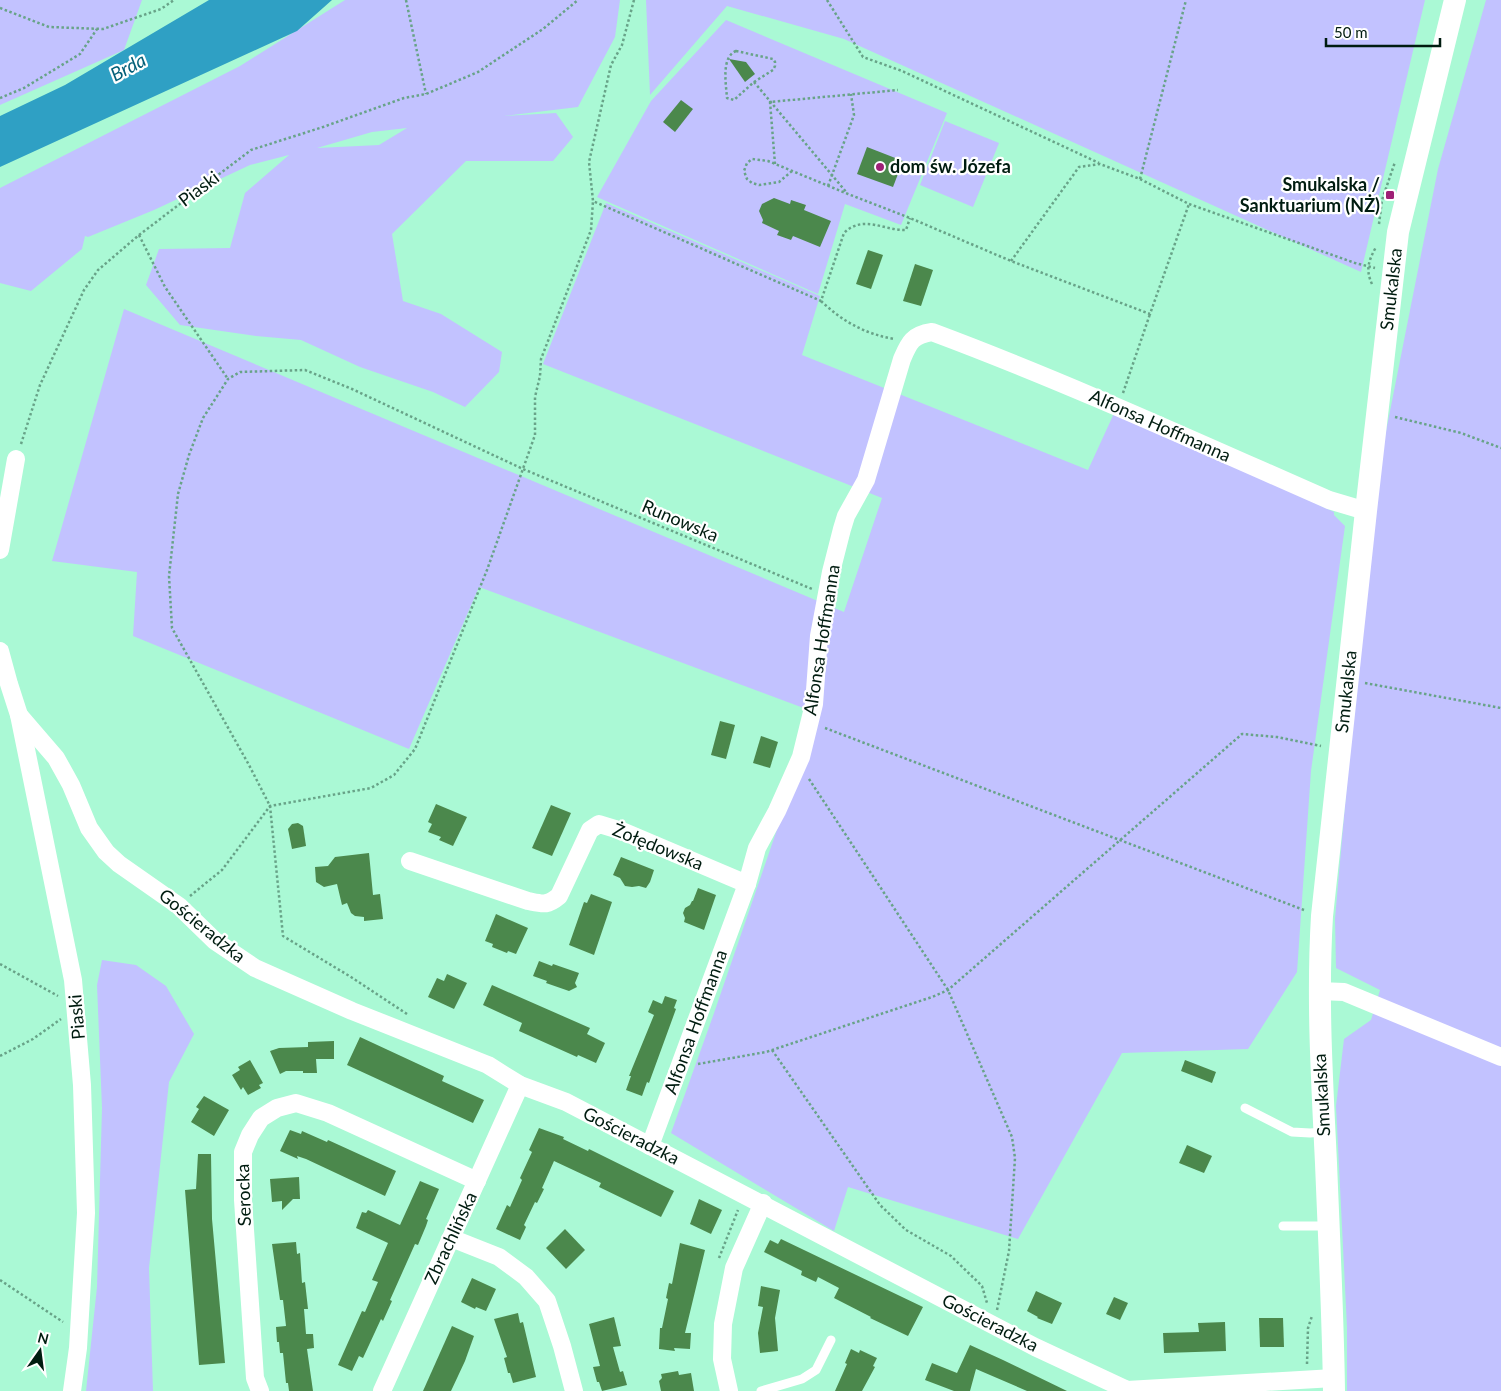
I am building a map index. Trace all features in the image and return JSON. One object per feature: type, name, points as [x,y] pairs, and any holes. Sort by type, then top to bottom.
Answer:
[{"type":"street","name":"Smukalska","points":[[1334,1384],[1319,991],[1322,916],[1376,415],[1398,232],[1455,0]]},
{"type":"street","name":"Alfonsa Hoffmanna","points":[[650,1146],[746,884],[757,848],[777,811],[798,763],[814,704],[819,636],[826,596],[842,529],[846,516],[866,480],[902,360],[910,342],[922,334],[932,332],[1002,358],[1329,500],[1366,511]]},
{"type":"street","points":[[0,550],[16,459]]},
{"type":"street","name":"Piaski","points":[[0,651],[20,715],[73,980],[76,1008],[82,1085],[86,1214],[79,1332],[72,1391]]},
{"type":"street","name":"Gościeradzka","points":[[20,715],[56,758],[71,785],[89,828],[106,852],[119,864],[179,906],[215,941],[255,968],[352,1011],[488,1065],[520,1085],[566,1102],[763,1203],[994,1326],[1127,1391],[1303,1380],[1334,1384]]},
{"type":"street","name":"Żołędowska","points":[[410,861],[528,901],[542,904],[551,903],[559,896],[590,830],[599,824],[622,831],[746,884]]},
{"type":"street","points":[[1319,991],[1344,992],[1501,1057]]},
{"type":"street","name":"Zbrachlińska","points":[[382,1391],[520,1085]]},
{"type":"street","name":"Serocka","points":[[260,1391],[255,1378],[243,1200],[243,1152],[261,1118],[277,1108],[296,1103],[328,1114],[477,1181]]},
{"type":"street","points":[[728,1391],[722,1359],[723,1324],[734,1268],[763,1203]]},
{"type":"street","points":[[451,1238],[499,1257],[526,1277],[547,1301],[574,1391]]},
{"type":"lane","points":[[1245,1108],[1292,1132],[1324,1132]]},
{"type":"lane","points":[[1283,1226],[1328,1226]]},
{"type":"lane","points":[[761,1391],[802,1379],[816,1370],[831,1340]]},
{"type":"path","points":[[0,8],[49,27],[103,29],[161,9],[174,0]]},
{"type":"path","points":[[406,0],[426,94]]},
{"type":"path","name":"Piaski","points":[[16,459],[40,385],[84,290],[98,270],[139,234],[251,150],[404,98],[426,94],[478,72],[543,29],[578,0]]},
{"type":"path","points":[[179,906],[222,870],[270,806],[371,788],[394,775],[415,749],[487,570],[535,435],[535,397],[540,376],[541,359],[591,230],[592,201],[589,162],[611,65],[622,45],[634,0]]},
{"type":"path","points":[[827,0],[863,57],[902,71],[1100,164],[1140,179],[1189,204],[1369,266],[1393,272]]},
{"type":"path","points":[[1140,179],[1186,0]]},
{"type":"path","points":[[0,98],[24,88],[80,54],[97,29]]},
{"type":"path","points":[[741,51],[769,58],[775,62],[772,70],[754,82],[734,100],[727,98],[726,64],[733,52],[741,51]]},
{"type":"path","points":[[754,82],[848,194]]},
{"type":"path","points":[[770,102],[898,90]]},
{"type":"path","points":[[828,186],[854,115],[851,94]]},
{"type":"path","points":[[770,102],[775,164]]},
{"type":"path","points":[[792,171],[780,182],[759,185],[752,183],[744,171],[747,162],[752,159],[768,161],[1011,261],[1150,314]]},
{"type":"path","points":[[1011,261],[1079,167],[1100,164]]},
{"type":"path","points":[[592,201],[821,301],[835,314],[862,330],[880,337],[910,342]]},
{"type":"path","points":[[1118,408],[1189,204]]},
{"type":"path","points":[[821,301],[844,233],[850,227],[874,224],[897,230],[906,230],[910,218]]},
{"type":"path","points":[[139,234],[165,287],[228,379],[203,418],[189,454],[178,494],[169,576],[172,628],[250,765],[270,806],[283,936],[351,977],[410,1016]]},
{"type":"path","points":[[1368,273],[1370,258],[1377,245]]},
{"type":"path","name":"Runowska","points":[[228,379],[240,372],[305,370],[352,389],[523,469],[826,596]]},
{"type":"path","points":[[1376,415],[1386,415],[1461,432],[1501,448]]},
{"type":"path","points":[[1347,681],[1501,708]]},
{"type":"path","points":[[810,722],[1119,841],[1322,916]]},
{"type":"path","points":[[679,1068],[772,1050],[948,990],[1242,734],[1277,737],[1326,747]]},
{"type":"path","points":[[798,763],[948,990],[1012,1137],[1015,1158],[1009,1251],[994,1326]]},
{"type":"path","points":[[0,964],[76,1008],[33,1039],[0,1056]]},
{"type":"path","points":[[772,1050],[880,1205],[906,1230],[951,1256],[982,1286],[994,1326]]},
{"type":"path","points":[[0,1280],[79,1332]]},
{"type":"path","points":[[1303,1380],[1307,1364],[1308,1328],[1312,1316]]},
{"type":"shaded area","points":[[0,0],[142,0],[124,50],[0,105]]},
{"type":"shaded area","points":[[345,0],[620,0],[615,37],[578,107],[504,116],[556,113],[573,137],[553,161],[466,161],[392,234],[403,301],[441,314],[502,352],[499,372],[465,407],[433,392],[360,367],[301,340],[256,336],[180,325],[146,285],[159,249],[230,248],[245,193],[289,155],[250,165],[154,210],[88,237],[85,236],[82,249],[31,291],[0,283],[0,188],[240,66]],"holes":[[[407,128],[379,145],[317,148],[372,132]]]},
{"type":"shaded area","points":[[646,0],[1425,0],[1361,272],[844,39],[727,6],[650,95]]},
{"type":"shaded area","points":[[1486,0],[1501,0],[1501,1391],[1347,1391],[1347,1327],[1336,1106],[1344,1039],[1371,1020],[1380,990],[1336,968],[1335,919],[1371,507],[1438,169]]},
{"type":"shaded area","points":[[726,20],[947,113],[901,225],[845,204],[818,294],[597,197],[651,101]]},
{"type":"shaded area","points":[[945,121],[999,143],[973,207],[920,185]]},
{"type":"shaded area","points":[[606,203],[820,296],[802,355],[1088,470],[1116,409],[1334,512],[1334,515],[1345,526],[1311,771],[1297,972],[1248,1049],[1122,1053],[1018,1239],[848,1187],[834,1231],[671,1133],[817,713],[479,587],[409,749],[133,636],[137,572],[52,561],[124,309],[844,612],[882,498],[543,364]]},
{"type":"shaded area","points":[[102,960],[136,965],[166,986],[194,1034],[169,1082],[149,1268],[153,1391],[86,1391],[97,1287],[102,1108],[97,985]]},
{"type":"water","name":"Brda","points":[[209,0],[332,0],[297,31],[0,167],[0,116],[65,85]]},
{"type":"building","points":[[729,59],[746,62],[755,74],[745,82]]},
{"type":"building","points":[[681,100],[693,109],[675,132],[663,122]]},
{"type":"building","name":"dom św. Józefa","points":[[867,147],[903,161],[893,187],[857,174]]},
{"type":"building","points":[[774,198],[790,204],[791,200],[806,205],[804,210],[831,221],[820,247],[793,236],[791,240],[777,235],[779,231],[762,223],[763,220],[759,211],[762,204]]},
{"type":"building","points":[[868,250],[883,255],[871,289],[856,284]]},
{"type":"building","points":[[915,264],[933,270],[921,306],[903,301]]},
{"type":"building","points":[[720,721],[735,725],[726,759],[711,755]]},
{"type":"building","points":[[761,736],[778,742],[770,768],[753,763]]},
{"type":"building","points":[[436,804],[467,817],[453,846],[439,840],[441,837],[428,832],[432,824],[428,822]]},
{"type":"building","points":[[551,805],[571,813],[552,856],[532,848]]},
{"type":"building","points":[[298,823],[303,826],[306,846],[292,849],[288,829],[292,824]]},
{"type":"building","points":[[369,853],[373,895],[380,894],[383,919],[364,921],[364,917],[355,916],[351,913],[347,903],[342,905],[337,884],[324,887],[316,882],[315,867],[328,866],[335,857]]},
{"type":"building","points":[[621,857],[654,870],[646,888],[625,886],[620,878],[613,875]]},
{"type":"building","points":[[698,888],[716,895],[704,930],[684,922],[683,913],[685,908],[693,901]]},
{"type":"building","points":[[591,894],[612,902],[594,955],[569,945],[584,902],[587,903]]},
{"type":"building","points":[[496,914],[528,928],[516,954],[508,951],[507,953],[492,947],[493,944],[485,941]]},
{"type":"building","points":[[539,961],[579,973],[575,983],[577,987],[569,991],[533,976]]},
{"type":"building","points":[[447,974],[467,983],[454,1009],[428,997],[437,978],[444,981]]},
{"type":"building","points":[[492,985],[590,1028],[587,1034],[605,1043],[596,1063],[578,1055],[577,1057],[519,1031],[522,1023],[483,1005]]},
{"type":"building","points":[[665,996],[677,1000],[674,1008],[676,1009],[649,1083],[647,1082],[642,1096],[626,1090],[631,1076],[629,1076],[654,1015],[648,1012],[653,1000],[662,1004]]},
{"type":"building","points":[[360,1037],[444,1076],[442,1081],[484,1100],[473,1123],[347,1065]]},
{"type":"building","points":[[334,1041],[334,1059],[316,1059],[317,1073],[286,1071],[280,1074],[270,1051],[279,1048],[308,1047],[308,1042]]},
{"type":"building","points":[[250,1060],[263,1083],[259,1085],[261,1088],[248,1095],[243,1087],[241,1090],[232,1075],[240,1070],[238,1067]]},
{"type":"building","points":[[1185,1060],[1216,1072],[1212,1083],[1181,1071]]},
{"type":"building","points":[[204,1096],[229,1110],[214,1136],[191,1122],[199,1109],[196,1107]]},
{"type":"building","points":[[539,1128],[564,1137],[563,1139],[588,1151],[589,1149],[674,1191],[661,1217],[599,1187],[601,1183],[554,1161],[542,1188],[544,1189],[537,1203],[535,1202],[524,1225],[526,1227],[520,1240],[496,1229],[507,1205],[510,1207],[522,1180],[520,1178],[532,1152],[529,1150]]},
{"type":"building","points":[[290,1130],[301,1134],[302,1131],[327,1142],[328,1140],[396,1171],[385,1196],[306,1159],[297,1156],[298,1159],[280,1151]]},
{"type":"building","points":[[1187,1145],[1212,1156],[1204,1173],[1179,1163]]},
{"type":"building","points":[[198,1154],[211,1154],[212,1219],[225,1363],[199,1365],[185,1190],[196,1189]]},
{"type":"building","points":[[299,1177],[300,1199],[293,1199],[282,1210],[282,1201],[272,1202],[270,1179]]},
{"type":"building","points":[[420,1181],[439,1189],[426,1219],[428,1220],[426,1226],[418,1245],[415,1244],[390,1300],[392,1301],[383,1321],[381,1319],[363,1358],[359,1356],[352,1371],[338,1365],[362,1311],[365,1312],[378,1282],[372,1280],[388,1243],[356,1228],[362,1212],[366,1213],[368,1210],[400,1225]]},
{"type":"building","points":[[699,1199],[722,1210],[711,1234],[690,1224]]},
{"type":"building","points":[[565,1229],[585,1250],[566,1269],[546,1248]]},
{"type":"building","points":[[781,1239],[923,1307],[908,1336],[834,1298],[839,1288],[818,1277],[816,1282],[801,1275],[802,1271],[764,1252],[770,1240],[778,1244]]},
{"type":"building","points":[[296,1242],[297,1254],[300,1253],[302,1283],[305,1282],[308,1309],[304,1309],[306,1334],[313,1334],[314,1348],[307,1349],[313,1391],[289,1391],[288,1383],[286,1383],[283,1353],[280,1353],[279,1342],[277,1342],[276,1327],[286,1326],[283,1300],[280,1300],[272,1244]]},
{"type":"building","points":[[680,1243],[705,1250],[685,1333],[691,1333],[690,1349],[674,1348],[675,1351],[659,1349],[660,1328],[662,1328],[669,1283],[672,1284]]},
{"type":"building","points":[[472,1278],[496,1289],[486,1311],[476,1307],[475,1309],[461,1302]]},
{"type":"building","points":[[761,1286],[780,1290],[775,1318],[778,1351],[760,1353],[758,1333],[763,1307],[758,1306]]},
{"type":"building","points":[[1036,1291],[1062,1303],[1052,1324],[1037,1318],[1027,1311]]},
{"type":"building","points":[[1114,1297],[1128,1303],[1120,1320],[1106,1314]]},
{"type":"building","points":[[518,1313],[520,1323],[523,1322],[536,1377],[513,1383],[510,1373],[508,1373],[504,1358],[507,1357],[494,1319]]},
{"type":"building","points":[[614,1317],[621,1346],[613,1347],[620,1372],[623,1371],[627,1385],[602,1391],[599,1382],[597,1382],[593,1367],[600,1366],[589,1324]]},
{"type":"building","points":[[1259,1318],[1283,1318],[1284,1347],[1260,1347]]},
{"type":"building","points":[[1225,1322],[1226,1351],[1164,1353],[1163,1333],[1199,1332],[1198,1323]]},
{"type":"building","points":[[452,1326],[474,1336],[465,1361],[451,1391],[423,1391]]},
{"type":"building","points":[[970,1345],[1067,1391],[1027,1391],[976,1369],[970,1391],[954,1391],[925,1380],[932,1363],[957,1373]]},
{"type":"building","points":[[851,1349],[859,1353],[860,1350],[877,1358],[873,1366],[875,1367],[862,1391],[835,1391],[847,1364],[845,1363]]},
{"type":"building","points":[[678,1371],[679,1375],[691,1373],[694,1391],[661,1391],[659,1381],[662,1378],[661,1374]]},
{"type":"place","name":"dom św. Józefa","points":[[880,167]]},
{"type":"place","name":"Smukalska / Sanktuarium (NŻ)","points":[[1390,195]]}]
